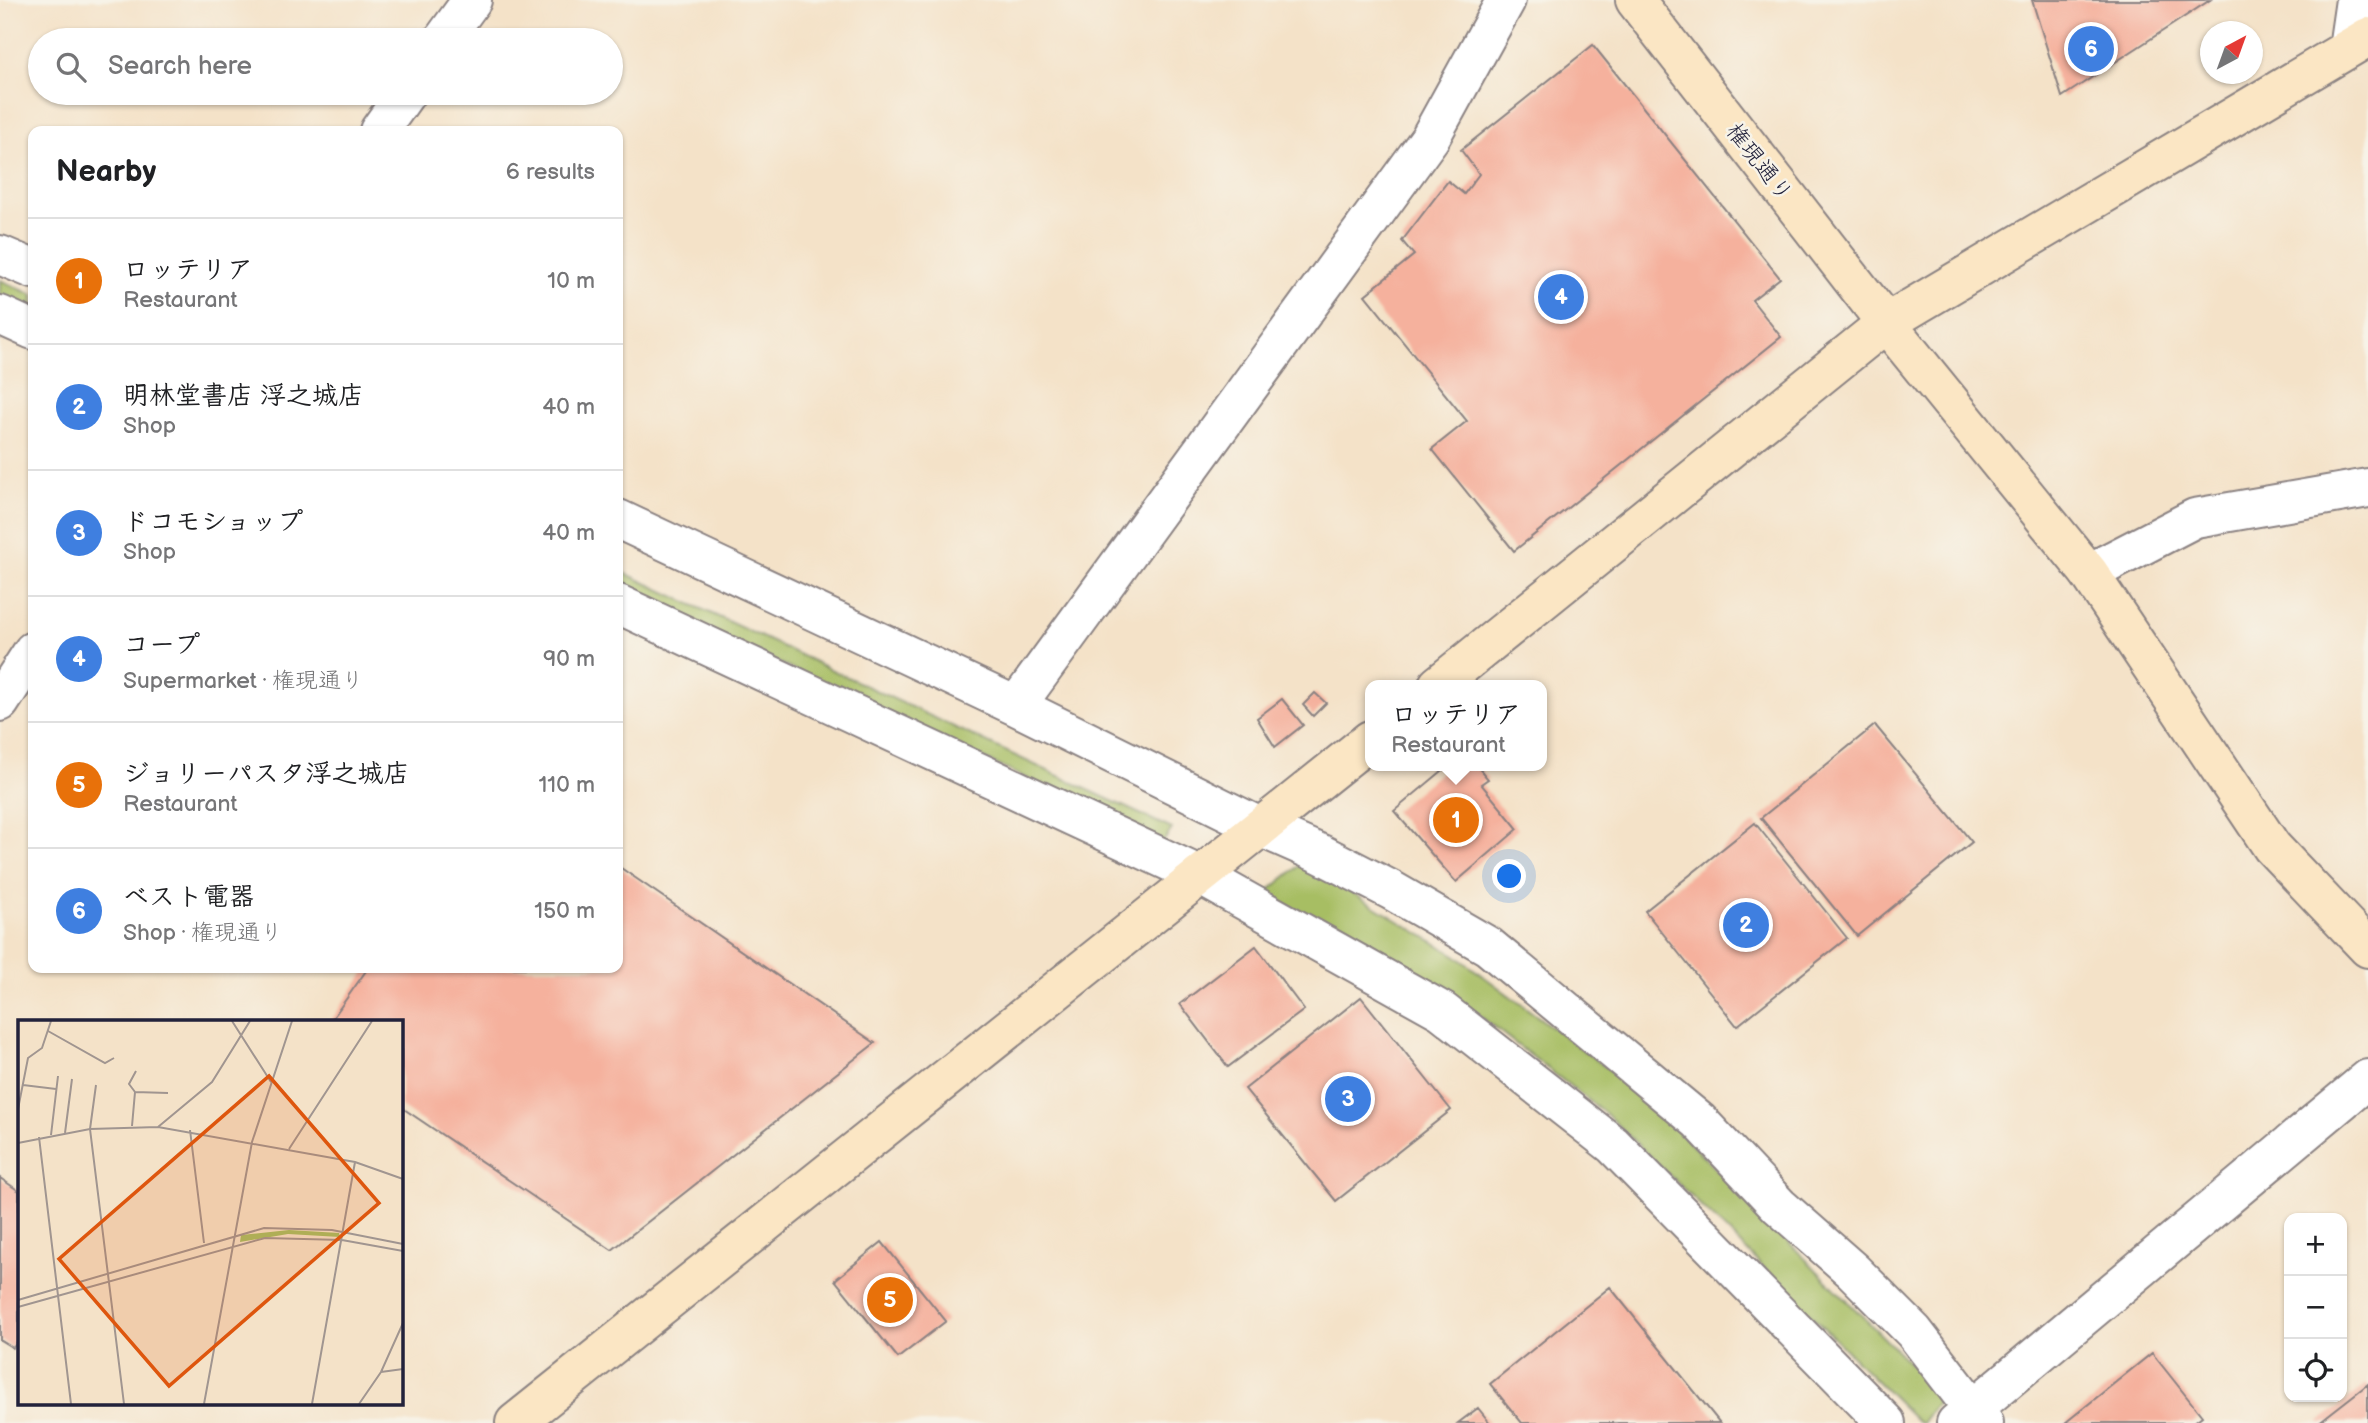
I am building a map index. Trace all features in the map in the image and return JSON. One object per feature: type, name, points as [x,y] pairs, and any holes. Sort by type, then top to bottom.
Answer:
[{"type":"street","points":[[452,28],[472,0]]},
{"type":"street","points":[[1016,706],[1430,138],[1506,0]]},
{"type":"street","name":"権現通り","points":[[1635,0],[1886,323],[2089,573],[2272,847],[2368,948]]},
{"type":"street","points":[[1444,680],[1886,323],[2358,43],[2356,0]]},
{"type":"street","points":[[383,126],[397,105]]},
{"type":"street","points":[[0,255],[28,267]]},
{"type":"street","points":[[0,315],[28,328]]},
{"type":"street","points":[[2089,573],[2195,518],[2368,488]]},
{"type":"street","points":[[623,521],[1016,706],[1262,828],[1321,854],[1391,890],[1488,946],[1699,1121],[1779,1206],[1853,1271],[1914,1332],[1971,1418],[2368,1079]]},
{"type":"street","points":[[623,606],[1201,876],[1442,1011],[1614,1145],[1886,1423]]},
{"type":"street","points":[[0,702],[28,659]]},
{"type":"street","points":[[515,1423],[1365,744]]},
{"type":"green space","points":[[0,280],[28,293],[28,310],[0,297]]},
{"type":"green space","points":[[623,572],[1172,829],[1163,842],[623,590]]},
{"type":"green space","points":[[1303,863],[1455,955],[1638,1091],[1942,1396],[1922,1423],[1605,1113],[1454,996],[1261,897]]},
{"type":"building","points":[[2032,0],[2210,0],[2062,97]]},
{"type":"building","points":[[1593,45],[1780,278],[1752,300],[1781,337],[1514,551],[1432,449],[1467,421],[1365,295],[1414,255],[1402,241],[1448,181],[1464,194],[1479,174],[1461,150]]},
{"type":"building","points":[[1315,693],[1326,703],[1313,716],[1303,705]]},
{"type":"building","points":[[1282,699],[1303,725],[1275,747],[1257,718]]},
{"type":"building","points":[[1875,725],[1972,842],[1857,936],[1761,818]]},
{"type":"building","points":[[1442,771],[1481,771],[1488,779],[1481,784],[1518,829],[1456,882],[1394,811]]},
{"type":"building","points":[[1755,823],[1847,938],[1737,1026],[1645,911]]},
{"type":"building","points":[[623,869],[875,1043],[612,1250],[402,1108],[402,1020],[331,1020],[364,973],[623,973]]},
{"type":"building","points":[[1256,946],[1304,1010],[1228,1067],[1180,1004]]},
{"type":"building","points":[[1361,997],[1451,1110],[1336,1201],[1245,1089]]},
{"type":"building","points":[[0,1178],[18,1190],[18,1340],[13,1348],[0,1340]]},
{"type":"building","points":[[882,1242],[946,1321],[898,1358],[835,1280]]},
{"type":"building","points":[[1610,1287],[1720,1423],[1522,1423],[1490,1384]]},
{"type":"building","points":[[2152,1353],[2202,1416],[2193,1423],[2065,1423]]},
{"type":"building","points":[[2368,1384],[2368,1423],[2318,1423],[2347,1402]]},
{"type":"building","points":[[1478,1408],[1490,1423],[1458,1423]]},
{"type":"place","name":"ベスト電器","points":[[2091,49]]},
{"type":"place","name":"コープ","points":[[1561,297]]},
{"type":"place","name":"ロッテリア","points":[[1456,820]]},
{"type":"place","name":"明林堂書店 浮之城店","points":[[1746,925]]},
{"type":"place","name":"ドコモショップ","points":[[1348,1099]]},
{"type":"place","name":"ジョリーパスタ浮之城店","points":[[890,1300]]}]
